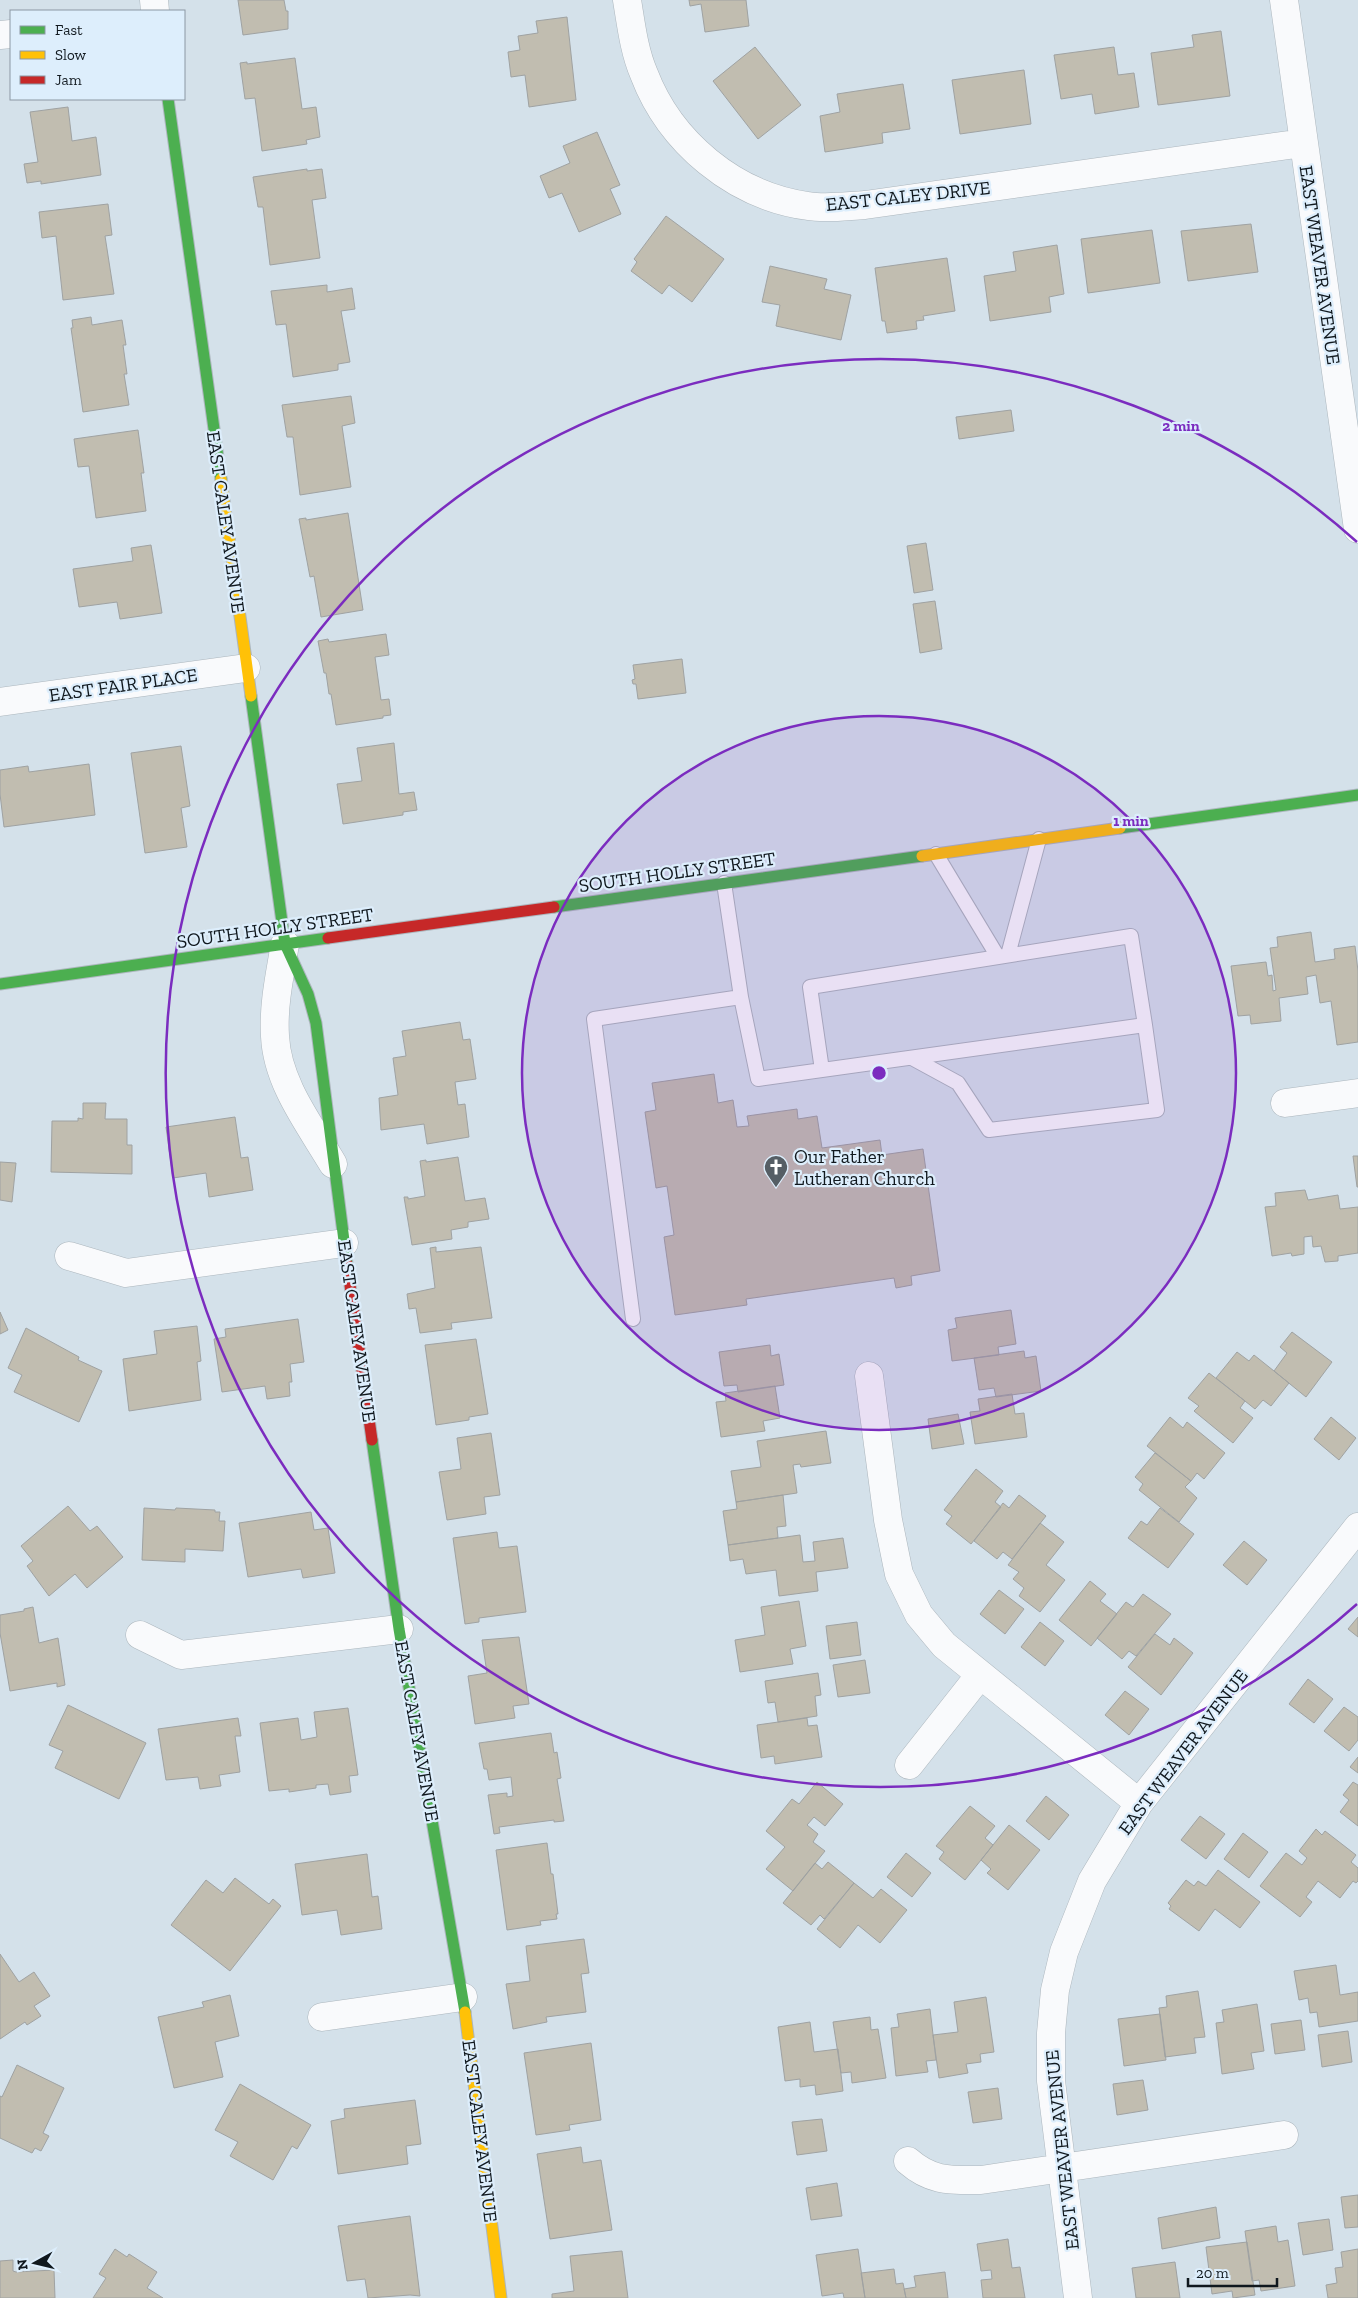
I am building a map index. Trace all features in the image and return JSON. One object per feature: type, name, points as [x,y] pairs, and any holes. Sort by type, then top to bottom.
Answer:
[{"type":"street","name":"EAST CALEY DRIVE","points":[[627,0],[643,73],[657,103],[676,131],[699,155],[728,176],[780,200],[808,206],[865,205],[1303,143]]},
{"type":"street","name":"EAST WEAVER AVENUE","points":[[1284,0],[1303,143],[1356,493],[1358,529]]},
{"type":"street","name":"EAST CALEY AVENUE","points":[[168,100],[285,944],[275,1012],[275,1038],[280,1065],[289,1088],[334,1164]]},
{"type":"street","name":"EAST FAIR PLACE","points":[[0,702],[246,668]]},
{"type":"street","name":"SOUTH HOLLY STREET","points":[[0,984],[1358,795]]},
{"type":"street","name":"EAST CALEY AVENUE","points":[[285,944],[308,994],[316,1024],[344,1243],[399,1629],[463,1996],[501,2298]]},
{"type":"street","points":[[1285,1103],[1358,1093]]},
{"type":"street","points":[[69,1256],[126,1273],[344,1243]]},
{"type":"street","points":[[869,1376],[888,1520],[900,1574],[919,1615],[944,1645],[1139,1803]]},
{"type":"street","name":"EAST WEAVER AVENUE","points":[[1078,2298],[1051,2082],[1050,2033],[1055,1990],[1064,1952],[1092,1881],[1139,1803],[1358,1527]]},
{"type":"street","points":[[140,1635],[181,1655],[399,1629]]},
{"type":"street","points":[[909,1765],[980,1675]]},
{"type":"street","points":[[322,2017],[463,1996]]},
{"type":"street","points":[[908,2161],[920,2171],[932,2177],[951,2180],[981,2180],[1284,2135]]},
{"type":"lane","points":[[1003,956],[1039,839]]},
{"type":"lane","points":[[936,854],[1003,956]]},
{"type":"lane","points":[[724,883],[741,998],[758,1080],[1145,1025]]},
{"type":"lane","points":[[822,1070],[810,987],[1132,936],[1157,1110],[989,1130],[958,1084],[912,1058]]},
{"type":"lane","points":[[633,1319],[594,1019],[741,998]]},
{"type":"building","points":[[238,0],[284,0],[286,11],[288,11],[288,29],[243,35]]},
{"type":"building","points":[[689,0],[746,0],[749,26],[705,32],[701,4],[690,6]]},
{"type":"building","points":[[567,17],[576,100],[529,107],[525,75],[511,77],[508,52],[520,50],[518,36],[538,33],[536,21]]},
{"type":"building","points":[[1221,31],[1230,96],[1158,105],[1151,53],[1194,47],[1192,35]]},
{"type":"building","points":[[755,47],[801,105],[758,139],[713,81]]},
{"type":"building","points":[[1114,47],[1118,75],[1134,73],[1139,107],[1095,114],[1092,94],[1061,99],[1054,55]]},
{"type":"building","points":[[295,58],[302,109],[316,107],[320,137],[306,140],[307,144],[262,151],[255,98],[245,99],[240,63],[247,62],[247,64]]},
{"type":"building","points":[[1024,70],[1031,124],[960,134],[952,80]]},
{"type":"building","points":[[903,84],[910,129],[882,133],[883,143],[825,152],[820,116],[840,112],[837,94]]},
{"type":"building","points":[[68,107],[72,141],[96,137],[101,175],[41,184],[41,181],[27,183],[24,164],[38,162],[30,112]]},
{"type":"building","points":[[597,132],[620,185],[610,189],[621,214],[579,232],[562,193],[549,198],[540,176],[570,163],[563,146]]},
{"type":"building","points":[[307,169],[307,171],[322,169],[326,198],[312,200],[320,258],[270,265],[263,207],[258,207],[253,177]]},
{"type":"building","points":[[108,204],[112,235],[105,236],[114,294],[63,300],[56,236],[42,238],[39,212]]},
{"type":"building","points":[[666,216],[724,259],[692,302],[669,285],[662,294],[631,271],[637,262],[634,259]]},
{"type":"building","points":[[1251,224],[1258,272],[1188,281],[1181,231]]},
{"type":"building","points":[[1152,230],[1160,283],[1088,293],[1081,239]]},
{"type":"building","points":[[1057,245],[1064,294],[1049,297],[1051,312],[990,321],[984,276],[1016,271],[1013,252]]},
{"type":"building","points":[[947,258],[955,311],[923,316],[924,320],[916,321],[917,329],[887,333],[885,321],[882,321],[875,268]]},
{"type":"building","points":[[770,266],[827,279],[824,289],[851,295],[841,340],[776,326],[780,305],[762,302]]},
{"type":"building","points":[[327,285],[327,292],[352,288],[355,309],[341,311],[350,362],[338,364],[338,370],[293,377],[286,324],[276,325],[271,291]]},
{"type":"building","points":[[91,317],[92,325],[122,320],[126,345],[123,345],[127,374],[124,374],[129,405],[83,412],[71,328],[73,328],[72,320]]},
{"type":"building","points":[[351,396],[355,423],[342,426],[351,487],[300,495],[293,437],[287,437],[282,405]]},
{"type":"building","points":[[1011,410],[1014,431],[959,439],[956,417]]},
{"type":"building","points":[[138,430],[144,473],[141,473],[146,511],[96,518],[89,466],[78,467],[74,439]]},
{"type":"building","points":[[348,513],[363,610],[321,617],[314,576],[310,577],[299,519],[306,518],[306,520]]},
{"type":"building","points":[[926,543],[933,590],[914,593],[907,546]]},
{"type":"building","points":[[151,545],[162,613],[120,619],[117,602],[79,607],[73,569],[133,561],[131,548]]},
{"type":"building","points":[[935,601],[942,649],[920,653],[913,604]]},
{"type":"building","points":[[386,634],[389,655],[375,657],[381,700],[389,699],[391,715],[383,716],[383,718],[336,725],[331,694],[329,694],[318,641],[328,639],[329,642]]},
{"type":"building","points":[[682,659],[686,693],[638,699],[636,684],[633,684],[632,680],[635,679],[633,665]]},
{"type":"building","points":[[394,743],[399,794],[414,792],[417,810],[403,812],[403,815],[343,824],[337,784],[362,781],[357,748]]},
{"type":"building","points":[[181,746],[190,806],[181,808],[187,847],[145,853],[131,753]]},
{"type":"building","points":[[89,764],[95,815],[4,827],[0,794],[0,770],[28,766],[29,772]]},
{"type":"building","points":[[1311,932],[1315,962],[1335,959],[1334,949],[1355,946],[1358,971],[1358,1042],[1337,1045],[1331,1001],[1320,1003],[1316,975],[1306,977],[1308,994],[1279,998],[1281,1021],[1251,1024],[1250,1015],[1238,1016],[1231,966],[1266,962],[1268,976],[1272,975],[1273,991],[1276,990],[1270,948],[1278,947],[1277,937]]},
{"type":"building","points":[[460,1022],[463,1040],[470,1039],[476,1079],[455,1082],[458,1105],[465,1104],[469,1137],[427,1144],[424,1124],[381,1130],[379,1098],[398,1095],[393,1058],[406,1056],[402,1031]]},
{"type":"building","points":[[714,1074],[718,1103],[733,1100],[737,1127],[749,1126],[747,1116],[797,1109],[798,1119],[817,1116],[822,1148],[880,1140],[882,1155],[923,1149],[940,1271],[911,1276],[912,1285],[896,1288],[894,1278],[746,1299],[747,1305],[675,1315],[664,1237],[674,1235],[667,1186],[656,1188],[645,1112],[656,1110],[652,1083]]},
{"type":"building","points":[[83,1103],[106,1103],[105,1119],[127,1119],[127,1145],[132,1145],[132,1174],[51,1172],[52,1121],[78,1121],[78,1118],[83,1119]]},
{"type":"building","points":[[235,1117],[241,1158],[248,1157],[253,1190],[209,1197],[206,1173],[173,1178],[166,1127]]},
{"type":"building","points":[[1353,1156],[1358,1156],[1358,1187],[1357,1187]]},
{"type":"building","points":[[458,1157],[465,1201],[485,1198],[489,1219],[468,1222],[468,1227],[451,1230],[452,1239],[412,1245],[404,1197],[408,1197],[408,1199],[425,1196],[420,1161],[426,1160],[426,1162]]},
{"type":"building","points":[[0,1162],[16,1163],[12,1202],[0,1200]]},
{"type":"building","points":[[1305,1190],[1308,1200],[1338,1195],[1340,1209],[1358,1207],[1358,1253],[1338,1256],[1338,1261],[1325,1262],[1321,1246],[1313,1247],[1312,1236],[1304,1237],[1304,1254],[1292,1256],[1291,1253],[1272,1256],[1265,1207],[1276,1206],[1275,1193]]},
{"type":"building","points":[[436,1247],[436,1252],[481,1247],[492,1318],[451,1323],[452,1329],[420,1333],[416,1308],[409,1309],[407,1294],[435,1288],[430,1248]]},
{"type":"building","points":[[1011,1310],[1016,1344],[998,1347],[999,1355],[952,1361],[948,1330],[957,1328],[955,1318]]},
{"type":"building","points":[[0,1312],[8,1330],[0,1334]]},
{"type":"building","points":[[298,1319],[304,1362],[290,1364],[292,1382],[289,1382],[290,1396],[267,1399],[265,1386],[222,1392],[214,1339],[226,1337],[225,1329]]},
{"type":"building","points":[[197,1326],[201,1361],[197,1362],[201,1400],[129,1411],[123,1359],[157,1354],[154,1331]]},
{"type":"building","points":[[26,1328],[79,1357],[78,1360],[102,1371],[79,1422],[14,1392],[22,1375],[8,1368]]},
{"type":"building","points":[[1292,1332],[1332,1362],[1306,1397],[1274,1371],[1287,1353],[1280,1347]]},
{"type":"building","points":[[476,1339],[488,1414],[469,1417],[469,1420],[436,1425],[425,1345]]},
{"type":"building","points":[[770,1345],[771,1356],[779,1354],[784,1385],[738,1392],[737,1385],[724,1386],[719,1352]]},
{"type":"building","points":[[1024,1351],[1025,1358],[1036,1356],[1041,1391],[996,1397],[994,1388],[979,1390],[974,1358]]},
{"type":"building","points":[[1237,1352],[1249,1361],[1254,1355],[1289,1383],[1271,1406],[1263,1400],[1255,1409],[1216,1378]]},
{"type":"building","points":[[1209,1373],[1245,1401],[1240,1408],[1253,1418],[1233,1443],[1194,1411],[1199,1406],[1188,1398]]},
{"type":"building","points":[[775,1386],[780,1418],[763,1421],[765,1431],[721,1437],[716,1402],[726,1401],[725,1393]]},
{"type":"building","points":[[1012,1394],[1015,1414],[1024,1413],[1027,1437],[975,1444],[970,1412],[980,1411],[978,1399]]},
{"type":"building","points":[[958,1414],[964,1444],[932,1449],[928,1419]]},
{"type":"building","points":[[1170,1417],[1183,1428],[1187,1422],[1225,1453],[1204,1479],[1197,1473],[1191,1481],[1147,1446]]},
{"type":"building","points":[[1331,1417],[1356,1438],[1339,1460],[1314,1439]]},
{"type":"building","points":[[826,1431],[831,1463],[801,1467],[800,1464],[793,1465],[797,1493],[736,1502],[731,1471],[761,1467],[757,1441]]},
{"type":"building","points":[[491,1433],[500,1495],[484,1497],[486,1514],[447,1520],[439,1472],[461,1469],[457,1438]]},
{"type":"building","points":[[1155,1453],[1191,1481],[1185,1487],[1197,1498],[1179,1522],[1139,1490],[1143,1484],[1135,1477]]},
{"type":"building","points":[[976,1469],[1003,1491],[995,1502],[1001,1507],[971,1544],[946,1524],[952,1516],[944,1510]]},
{"type":"building","points":[[783,1495],[786,1526],[777,1527],[778,1538],[728,1545],[723,1511],[737,1509],[736,1502]]},
{"type":"building","points":[[1019,1495],[1046,1516],[1012,1559],[1003,1552],[997,1559],[974,1541],[1003,1503],[1009,1508]]},
{"type":"building","points":[[68,1506],[90,1531],[97,1526],[123,1557],[87,1588],[75,1574],[49,1596],[27,1566],[33,1561],[21,1546]]},
{"type":"building","points":[[144,1508],[215,1510],[215,1512],[220,1512],[219,1521],[225,1521],[223,1551],[185,1549],[185,1562],[142,1560]]},
{"type":"building","points":[[1160,1508],[1194,1534],[1168,1568],[1128,1538],[1141,1521],[1147,1525]]},
{"type":"building","points":[[311,1512],[314,1530],[328,1528],[335,1573],[303,1578],[301,1569],[248,1577],[239,1523]]},
{"type":"building","points":[[1040,1523],[1064,1542],[1046,1565],[1065,1580],[1040,1612],[1019,1596],[1024,1588],[1013,1579],[1019,1572],[1008,1565]]},
{"type":"building","points":[[497,1532],[499,1548],[517,1546],[526,1612],[479,1618],[479,1622],[465,1624],[453,1538]]},
{"type":"building","points":[[800,1535],[803,1562],[815,1561],[813,1542],[843,1538],[848,1568],[816,1572],[818,1591],[779,1596],[776,1570],[746,1574],[743,1559],[730,1561],[728,1545]]},
{"type":"building","points":[[1244,1541],[1267,1560],[1247,1585],[1223,1565]]},
{"type":"building","points":[[1090,1581],[1106,1594],[1100,1601],[1117,1614],[1091,1646],[1059,1620]]},
{"type":"building","points":[[999,1590],[1024,1609],[1005,1634],[980,1614]]},
{"type":"building","points":[[1143,1594],[1171,1614],[1136,1656],[1129,1651],[1122,1659],[1097,1638],[1126,1602],[1133,1607]]},
{"type":"building","points":[[799,1601],[806,1646],[790,1649],[793,1664],[740,1672],[735,1640],[765,1635],[761,1607]]},
{"type":"building","points":[[33,1607],[39,1643],[58,1638],[65,1685],[57,1687],[57,1683],[10,1691],[0,1633],[0,1615],[24,1611],[24,1609]]},
{"type":"building","points":[[1358,1617],[1358,1637],[1348,1629]]},
{"type":"building","points":[[857,1622],[861,1655],[830,1659],[826,1626]]},
{"type":"building","points":[[1040,1622],[1064,1641],[1045,1666],[1021,1647]]},
{"type":"building","points":[[1155,1634],[1170,1645],[1174,1638],[1193,1653],[1161,1695],[1128,1667]]},
{"type":"building","points":[[519,1637],[529,1704],[513,1706],[515,1718],[475,1724],[468,1676],[487,1673],[482,1640]]},
{"type":"building","points":[[865,1660],[870,1693],[838,1697],[833,1665]]},
{"type":"building","points":[[818,1673],[821,1695],[815,1696],[817,1716],[778,1722],[775,1702],[768,1703],[765,1681]]},
{"type":"building","points":[[1308,1679],[1333,1699],[1314,1723],[1289,1704]]},
{"type":"building","points":[[1125,1691],[1149,1709],[1129,1735],[1105,1715]]},
{"type":"building","points":[[68,1705],[146,1743],[119,1799],[55,1768],[63,1751],[49,1745]]},
{"type":"building","points":[[1344,1707],[1358,1717],[1358,1740],[1349,1751],[1324,1731]]},
{"type":"building","points":[[348,1708],[358,1775],[349,1776],[351,1792],[330,1795],[328,1784],[316,1785],[316,1788],[289,1792],[289,1789],[269,1791],[260,1723],[298,1718],[301,1740],[317,1737],[314,1712]]},
{"type":"building","points":[[238,1718],[241,1736],[235,1736],[240,1772],[219,1775],[221,1786],[200,1789],[198,1777],[166,1780],[158,1729]]},
{"type":"building","points":[[807,1718],[808,1726],[817,1725],[822,1757],[775,1764],[774,1756],[761,1758],[757,1725]]},
{"type":"building","points":[[551,1733],[554,1753],[557,1752],[561,1778],[557,1779],[564,1821],[554,1822],[554,1820],[499,1827],[500,1833],[494,1834],[488,1795],[507,1793],[507,1797],[513,1796],[511,1777],[489,1780],[487,1769],[484,1769],[479,1743]]},
{"type":"building","points":[[1358,1757],[1358,1773],[1350,1767]]},
{"type":"building","points":[[817,1782],[843,1804],[825,1826],[814,1817],[807,1825],[818,1834],[813,1842],[825,1851],[793,1891],[766,1869],[785,1847],[766,1831],[792,1799],[799,1804]]},
{"type":"building","points":[[1353,1782],[1358,1785],[1358,1826],[1340,1812],[1349,1800],[1343,1795]]},
{"type":"building","points":[[1046,1796],[1069,1815],[1049,1840],[1026,1821]]},
{"type":"building","points":[[970,1806],[995,1826],[985,1838],[993,1845],[965,1880],[939,1859],[944,1852],[936,1846]]},
{"type":"building","points":[[1200,1816],[1225,1834],[1206,1859],[1181,1840]]},
{"type":"building","points":[[1009,1825],[1040,1850],[1008,1890],[987,1873],[991,1869],[981,1860]]},
{"type":"building","points":[[1316,1829],[1322,1835],[1325,1831],[1356,1855],[1351,1862],[1358,1868],[1358,1881],[1356,1883],[1353,1881],[1340,1898],[1318,1881],[1306,1897],[1312,1902],[1300,1917],[1260,1886],[1286,1853],[1302,1865],[1307,1858],[1299,1851]]},
{"type":"building","points":[[1243,1833],[1268,1852],[1249,1878],[1224,1859]]},
{"type":"building","points":[[547,1843],[551,1874],[553,1874],[557,1919],[540,1921],[541,1925],[507,1930],[496,1850]]},
{"type":"building","points":[[906,1853],[931,1873],[912,1897],[887,1877]]},
{"type":"building","points":[[367,1854],[372,1897],[378,1896],[382,1929],[341,1935],[337,1910],[302,1915],[295,1864]]},
{"type":"building","points":[[828,1862],[854,1883],[824,1919],[820,1915],[811,1925],[783,1903],[815,1863],[822,1869]]},
{"type":"building","points":[[1218,1870],[1260,1902],[1240,1928],[1215,1909],[1199,1931],[1169,1909],[1171,1906],[1168,1903],[1186,1880],[1194,1886],[1198,1881],[1206,1886]]},
{"type":"building","points":[[235,1878],[269,1904],[273,1899],[281,1906],[230,1971],[171,1925],[206,1880],[223,1893]]},
{"type":"building","points":[[854,1883],[873,1898],[881,1889],[907,1910],[880,1943],[858,1925],[840,1948],[817,1929]]},
{"type":"building","points":[[584,1939],[589,1973],[581,1974],[586,2012],[546,2017],[547,2022],[513,2029],[506,1984],[530,1981],[526,1946]]},
{"type":"building","points":[[0,1954],[19,1982],[34,1972],[50,1996],[34,2006],[41,2016],[27,2025],[25,2022],[0,2039]]},
{"type":"building","points":[[1336,1965],[1340,1995],[1358,1992],[1358,2021],[1319,2027],[1317,2012],[1310,2013],[1308,1998],[1299,2000],[1294,1971]]},
{"type":"building","points":[[1198,1991],[1205,2037],[1194,2038],[1196,2053],[1165,2057],[1159,2008],[1167,2007],[1166,1996]]},
{"type":"building","points":[[230,1995],[239,2036],[215,2042],[223,2077],[174,2088],[158,2017],[204,2007],[202,2002]]},
{"type":"building","points":[[986,1997],[994,2052],[980,2054],[981,2062],[966,2064],[968,2073],[939,2078],[933,2035],[958,2032],[954,2002]]},
{"type":"building","points":[[1257,2004],[1264,2051],[1251,2053],[1254,2069],[1222,2074],[1216,2023],[1224,2022],[1222,2010]]},
{"type":"building","points":[[930,2009],[936,2060],[926,2061],[928,2072],[896,2076],[891,2028],[899,2027],[897,2014]]},
{"type":"building","points":[[1160,2014],[1166,2060],[1124,2066],[1118,2019]]},
{"type":"building","points":[[870,2017],[871,2030],[878,2029],[886,2078],[852,2083],[851,2072],[841,2073],[833,2022]]},
{"type":"building","points":[[1301,2020],[1305,2050],[1275,2054],[1271,2024]]},
{"type":"building","points":[[810,2022],[814,2052],[838,2049],[843,2091],[816,2095],[815,2085],[800,2087],[800,2079],[785,2081],[778,2027]]},
{"type":"building","points":[[1348,2031],[1352,2062],[1322,2067],[1318,2035]]},
{"type":"building","points":[[591,2043],[601,2120],[569,2125],[570,2130],[536,2135],[524,2053]]},
{"type":"building","points":[[17,2065],[64,2088],[43,2133],[49,2136],[41,2151],[35,2148],[32,2153],[0,2138],[0,2096],[2,2097]]},
{"type":"building","points":[[1143,2080],[1148,2110],[1117,2115],[1113,2084]]},
{"type":"building","points":[[240,2084],[311,2125],[297,2149],[292,2146],[273,2180],[230,2156],[238,2142],[215,2130]]},
{"type":"building","points":[[998,2088],[1002,2119],[973,2123],[968,2092]]},
{"type":"building","points":[[415,2100],[421,2144],[406,2146],[408,2164],[338,2174],[331,2121],[345,2118],[344,2109]]},
{"type":"building","points":[[822,2119],[827,2151],[797,2155],[792,2122]]},
{"type":"building","points":[[581,2147],[583,2163],[601,2160],[612,2230],[550,2239],[537,2154]]},
{"type":"building","points":[[837,2183],[842,2216],[811,2220],[806,2188]]},
{"type":"building","points":[[1358,2195],[1358,2227],[1345,2228],[1341,2197]]},
{"type":"building","points":[[1216,2207],[1220,2238],[1162,2249],[1158,2218]]},
{"type":"building","points":[[410,2216],[420,2296],[368,2298],[365,2279],[347,2281],[338,2226]]},
{"type":"building","points":[[1329,2219],[1333,2250],[1303,2255],[1298,2223]]},
{"type":"building","points":[[1276,2226],[1278,2242],[1288,2240],[1295,2286],[1261,2291],[1259,2280],[1252,2281],[1245,2231]]},
{"type":"building","points":[[1008,2239],[1012,2268],[1020,2267],[1025,2298],[983,2298],[981,2280],[992,2279],[991,2270],[981,2271],[977,2244]]},
{"type":"building","points":[[1247,2242],[1255,2295],[1233,2298],[1232,2291],[1212,2294],[1206,2247]]},
{"type":"building","points":[[115,2249],[127,2257],[129,2254],[157,2272],[147,2288],[163,2298],[93,2298],[106,2278],[99,2274]]},
{"type":"building","points":[[858,2249],[865,2298],[844,2298],[843,2293],[822,2296],[816,2255]]},
{"type":"building","points":[[1358,2249],[1358,2298],[1328,2298],[1326,2285],[1337,2283],[1335,2268],[1343,2267],[1341,2252]]},
{"type":"building","points":[[622,2251],[628,2298],[552,2298],[552,2294],[574,2291],[570,2256]]},
{"type":"building","points":[[13,2260],[13,2271],[16,2272],[54,2270],[55,2298],[0,2298],[0,2261]]},
{"type":"building","points":[[1175,2262],[1180,2298],[1136,2298],[1132,2268]]},
{"type":"building","points":[[894,2269],[896,2284],[903,2283],[906,2298],[865,2298],[861,2273]]},
{"type":"building","points":[[945,2272],[948,2298],[906,2298],[904,2289],[916,2287],[914,2276]]},
{"type":"traffic: fast","points":[[168,100],[221,479]]},
{"type":"traffic: fast","points":[[251,696],[285,944],[308,994],[316,1023],[347,1264]]},
{"type":"traffic: fast","points":[[1120,828],[1358,795]]},
{"type":"traffic: fast","points":[[554,907],[922,856]]},
{"type":"traffic: fast","points":[[0,984],[328,938]]},
{"type":"traffic: fast","points":[[372,1440],[399,1629],[465,2012]]},
{"type":"traffic: slow","points":[[221,479],[251,696]]},
{"type":"traffic: slow","points":[[922,856],[1120,828]]},
{"type":"traffic: slow","points":[[465,2012],[501,2298]]},
{"type":"traffic: jam","points":[[328,938],[554,907]]},
{"type":"traffic: jam","points":[[347,1264],[372,1440]]},
{"type":"place","name":"Our Father Lutheran Church","points":[[776,1188]]}]
